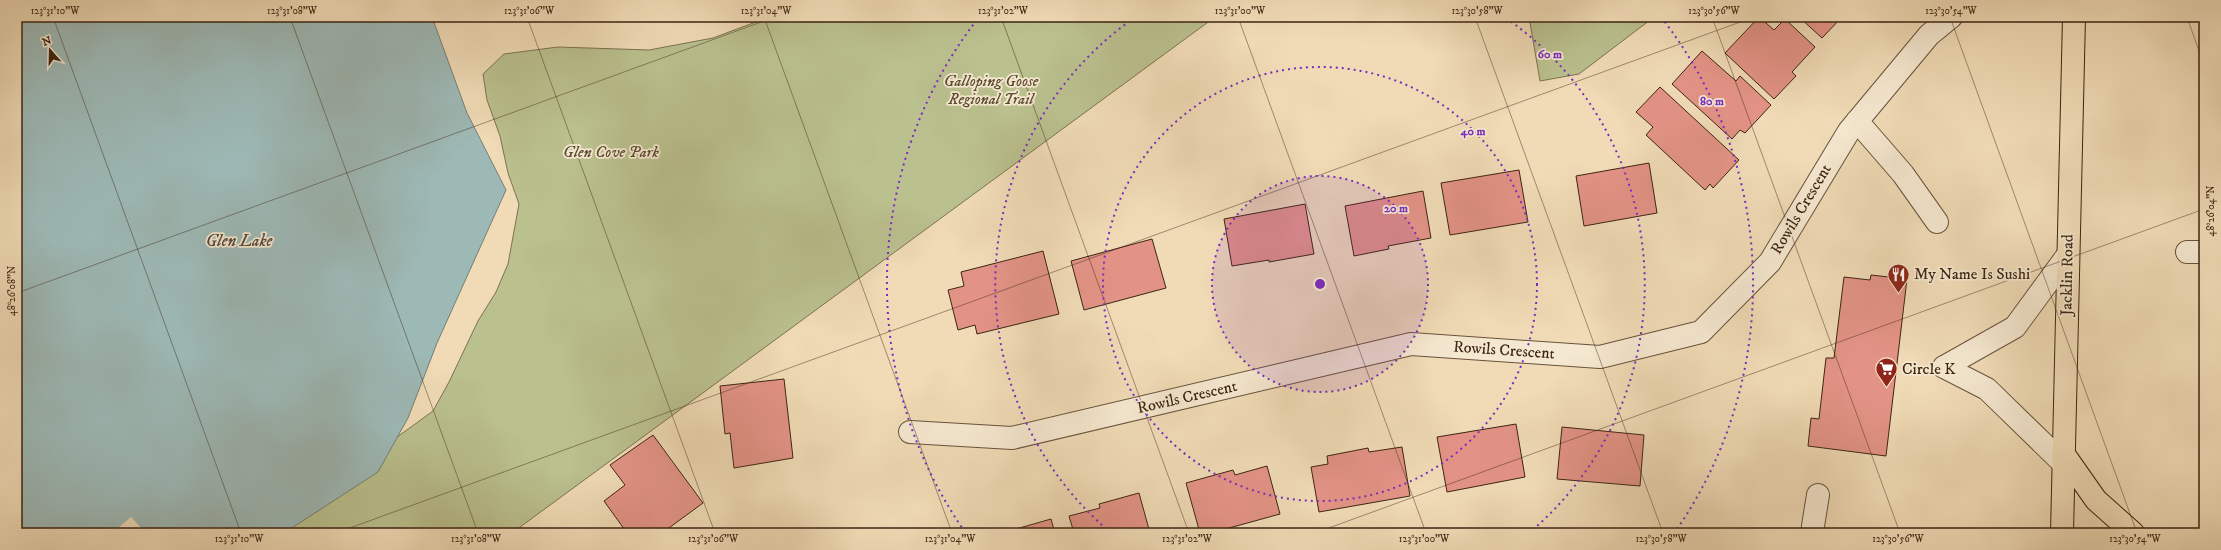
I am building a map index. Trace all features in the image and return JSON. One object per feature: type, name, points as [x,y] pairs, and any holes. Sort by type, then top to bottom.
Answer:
[{"type":"main road","name":"Jacklin Road","points":[[2062,533],[2067,256],[2074,17]]},
{"type":"main road","points":[[2063,458],[2096,500],[2133,533]]},
{"type":"street","name":"Rowils Crescent","points":[[910,432],[1012,438],[1411,344],[1600,357],[1701,332],[1770,262],[1856,121],[1929,35],[1951,17]]},
{"type":"street","points":[[1856,121],[1903,174],[1937,222]]},
{"type":"street","points":[[2063,458],[1987,389],[1944,367],[2015,326],[2067,256]]},
{"type":"street","points":[[1814,533],[1818,494]]},
{"type":"green space","name":"Galloping Goose Regional Trail","points":[[769,17],[1215,17],[512,533],[265,533],[433,411],[449,382],[478,321],[496,292],[508,264],[519,204],[508,173],[500,136],[487,100],[483,74],[504,54],[558,47],[649,50],[713,38]]},
{"type":"green space","points":[[1529,17],[1654,17],[1579,74],[1540,81]]},
{"type":"water","name":"Glen Lake","points":[[17,17],[432,17],[467,113],[506,190],[437,343],[408,418],[378,472],[284,533],[17,533]]},
{"type":"pier","points":[[131,517],[143,530],[139,533],[112,533]]},
{"type":"building","points":[[1759,17],[1774,30],[1785,19],[1815,47],[1792,72],[1796,76],[1774,99],[1725,53]]},
{"type":"building","points":[[1799,17],[1842,17],[1822,38]]},
{"type":"building","points":[[1702,51],[1736,81],[1740,76],[1771,105],[1745,133],[1740,130],[1732,139],[1672,84]]},
{"type":"building","points":[[1660,87],[1739,160],[1713,188],[1710,184],[1705,190],[1646,135],[1653,127],[1636,112]]},
{"type":"building","points":[[1649,163],[1657,213],[1584,226],[1576,176]]},
{"type":"building","points":[[1519,170],[1528,222],[1450,235],[1441,183]]},
{"type":"building","points":[[1423,191],[1431,238],[1388,246],[1389,249],[1354,256],[1345,206]]},
{"type":"building","points":[[1305,204],[1314,254],[1269,262],[1269,260],[1232,266],[1224,219]]},
{"type":"building","points":[[1152,239],[1166,288],[1084,310],[1071,261]]},
{"type":"building","points":[[1043,251],[1059,314],[977,334],[975,325],[958,330],[948,290],[964,286],[961,272]]},
{"type":"building","points":[[1871,275],[1907,279],[1886,456],[1808,446],[1811,418],[1819,419],[1826,358],[1834,358],[1844,277],[1870,280]]},
{"type":"building","points":[[784,379],[793,458],[734,468],[730,433],[725,434],[720,386]]},
{"type":"building","points":[[1516,424],[1525,477],[1447,492],[1437,437]]},
{"type":"building","points":[[1562,427],[1644,435],[1640,486],[1557,479]]},
{"type":"building","points":[[653,435],[703,503],[662,533],[627,533],[604,501],[625,485],[610,465]]},
{"type":"building","points":[[1402,447],[1410,496],[1319,512],[1311,467],[1328,464],[1327,456],[1368,448],[1369,452]]},
{"type":"building","points":[[1267,466],[1280,514],[1211,533],[1200,533],[1186,483],[1233,470],[1235,475]]},
{"type":"building","points":[[1139,493],[1150,533],[1074,533],[1069,516],[1100,508],[1099,504]]},
{"type":"building","points":[[1051,519],[1055,533],[1002,533]]},
{"type":"place","name":"My Name Is Sushi","points":[[1899,294]]},
{"type":"place","name":"Circle K","points":[[1886,388]]},
{"type":"park label","name":"Glen Cove Park","points":[[611,152]]}]
